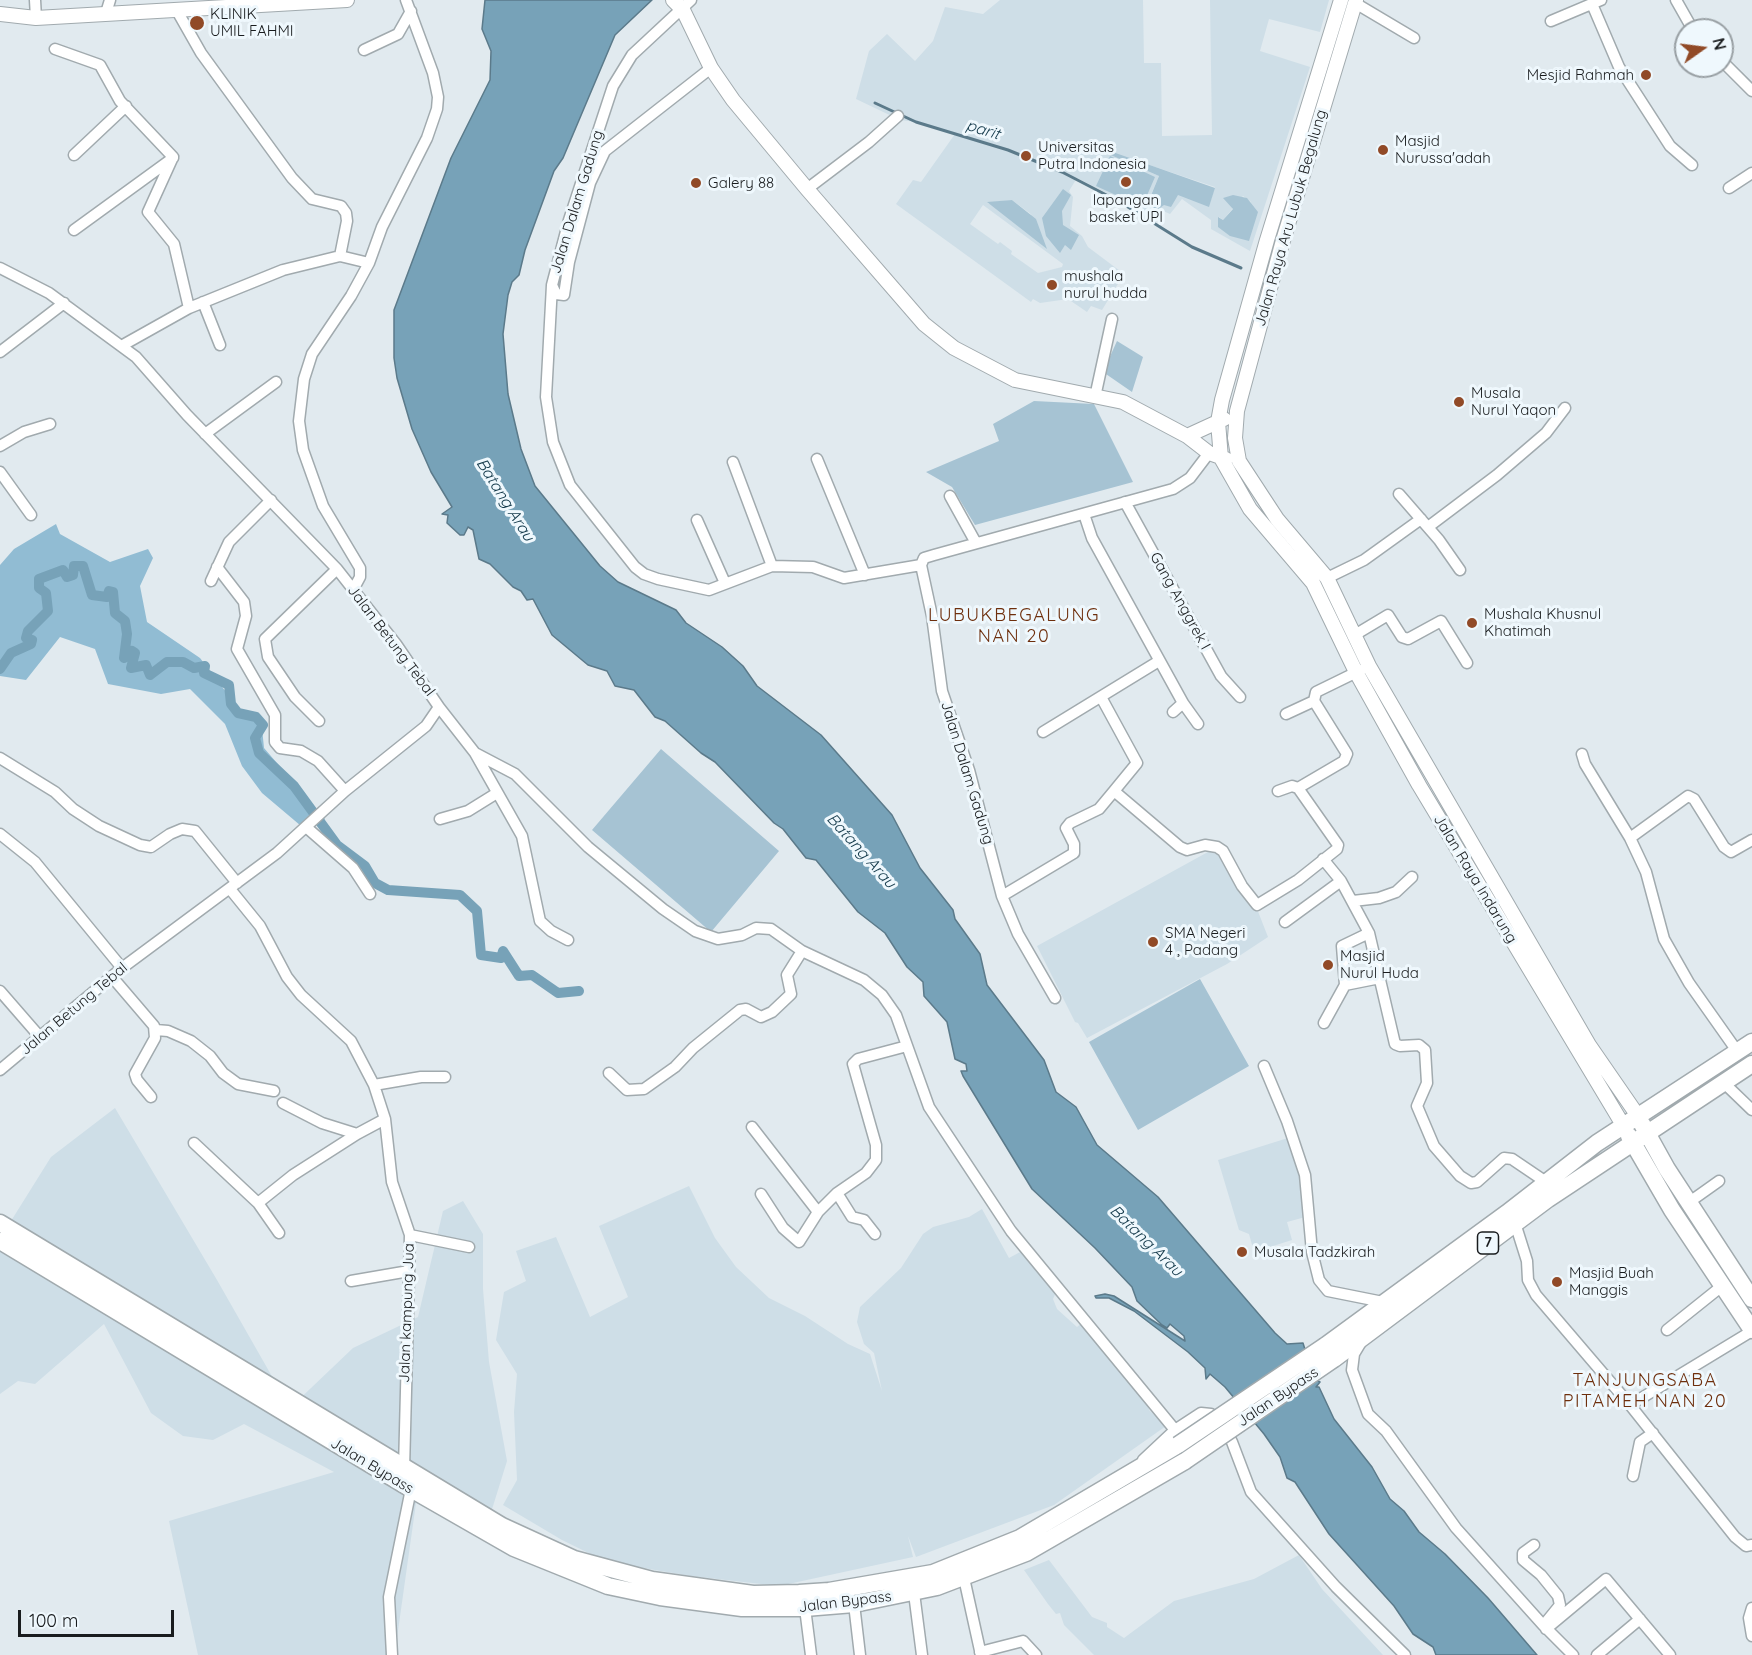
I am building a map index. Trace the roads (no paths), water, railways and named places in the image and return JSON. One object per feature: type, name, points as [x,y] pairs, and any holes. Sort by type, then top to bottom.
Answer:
[{"type":"highway","name":"Jalan Bypass","points":[[0,1241],[411,1489],[514,1548],[573,1574],[608,1586],[692,1595],[829,1592],[964,1578],[1026,1552],[1185,1461],[1330,1353],[1383,1302],[1548,1180],[1623,1125],[1752,1042]]},
{"type":"highway","name":"7","points":[[1640,1139],[1752,1064]]},
{"type":"highway","name":"Jalan Raya Indarung","points":[[1638,1116],[1640,1139],[1722,1286],[1752,1330]]},
{"type":"highway","name":"Jalan Raya Indarung","points":[[1623,1125],[1640,1139],[1688,1203],[1752,1299]]},
{"type":"highway","name":"Jalan Bypass","points":[[0,1223],[404,1469],[502,1526],[574,1559],[692,1595],[742,1608],[805,1608],[854,1604],[914,1593],[935,1580],[1020,1538],[1127,1476],[1177,1437],[1330,1353],[1364,1339],[1515,1223],[1640,1139]]},
{"type":"highway","points":[[136,1325],[145,1310]]},
{"type":"main road","points":[[0,14],[36,18],[108,7],[176,9],[196,4],[347,0]]},
{"type":"main road","name":"Jalan Raya Aru Lubuk Begalung","points":[[1218,422],[1267,240],[1341,0]]},
{"type":"main road","name":"Jalan Raya Aru Lubuk Begalung","points":[[1235,438],[1237,411],[1281,244],[1356,1]]},
{"type":"main road","points":[[682,3],[711,68],[733,100],[924,324],[954,348],[1015,380],[1123,402],[1187,436],[1215,455],[1239,461]]},
{"type":"main road","points":[[1267,240],[1281,244]]},
{"type":"main road","points":[[1187,436],[1237,411]]},
{"type":"main road","name":"Jalan Raya Indarung","points":[[1218,422],[1215,455],[1250,509],[1313,583],[1356,672],[1415,778],[1623,1125]]},
{"type":"main road","name":"Jalan Raya Indarung","points":[[1235,438],[1239,461],[1277,519],[1327,578],[1353,636],[1429,770],[1589,1045],[1638,1116]]},
{"type":"main road","points":[[1415,778],[1429,770]]},
{"type":"street","points":[[34,0],[36,18]]},
{"type":"street","points":[[354,590],[361,572],[323,506],[303,450],[299,421],[304,379],[312,354],[351,296],[369,263],[384,221],[429,133],[438,103],[433,73],[406,0]]},
{"type":"street","points":[[1676,0],[1687,18]]},
{"type":"street","points":[[1356,1],[1414,38]]},
{"type":"street","points":[[1551,21],[1596,2],[1619,67],[1670,146],[1692,165]]},
{"type":"street","name":"Jalan Dalam Gadung","points":[[682,3],[632,55],[613,86],[569,220],[552,285],[546,397],[553,442],[570,485],[602,527],[644,574],[705,590],[772,566],[813,567],[844,578],[921,565]]},
{"type":"street","points":[[176,9],[201,53],[304,193],[315,200],[344,209],[347,221],[340,256]]},
{"type":"street","points":[[364,50],[398,34],[411,11]]},
{"type":"street","points":[[55,49],[100,65],[126,106],[173,158]]},
{"type":"street","points":[[552,285],[556,294],[564,295],[569,262],[590,183],[605,151],[711,68]]},
{"type":"street","points":[[1734,73],[1752,92]]},
{"type":"street","points":[[74,155],[126,106]]},
{"type":"street","points":[[807,189],[869,142],[898,116]]},
{"type":"street","points":[[74,230],[173,158]]},
{"type":"street","points":[[173,158],[148,212],[174,244],[189,308]]},
{"type":"street","points":[[1729,188],[1752,173]]},
{"type":"street","points":[[123,345],[189,308],[283,270],[340,256],[369,263]]},
{"type":"street","name":"Jalan Betung Tebal","points":[[0,268],[64,303],[123,345],[205,434],[337,569],[396,644],[439,707],[426,726],[345,791],[312,823],[233,886],[122,968],[113,978],[0,1070]]},
{"type":"street","points":[[203,302],[220,345]]},
{"type":"street","points":[[0,352],[64,303]]},
{"type":"street","points":[[1095,397],[1112,319]]},
{"type":"street","points":[[205,434],[276,382]]},
{"type":"street","points":[[1327,578],[1365,560],[1497,475],[1546,433],[1565,408]]},
{"type":"street","points":[[0,446],[24,432],[50,424]]},
{"type":"street","name":"Jalan Dalam Gadung","points":[[1055,998],[1002,896],[969,770],[942,691],[932,616],[921,565],[924,558],[1173,489],[1190,478],[1215,455]]},
{"type":"street","points":[[817,459],[865,575]]},
{"type":"street","points":[[733,462],[772,566]]},
{"type":"street","points":[[0,472],[31,515]]},
{"type":"street","points":[[1399,494],[1425,523],[1460,570]]},
{"type":"street","points":[[951,496],[976,543]]},
{"type":"street","points":[[211,581],[232,538],[271,500]]},
{"type":"street","name":"Gang Anggrek I","points":[[1125,502],[1221,676],[1240,697]]},
{"type":"street","points":[[1084,514],[1092,538],[1159,661],[1198,724]]},
{"type":"street","points":[[698,520],[724,583]]},
{"type":"street","points":[[217,567],[244,602],[246,616],[237,649],[275,715],[275,742],[280,748],[301,751],[318,760],[345,791]]},
{"type":"street","points":[[319,721],[295,698],[267,657],[265,639],[337,569]]},
{"type":"street","points":[[1353,636],[1388,615],[1402,637],[1408,639],[1441,621],[1467,663]]},
{"type":"street","points":[[1043,732],[1159,661]]},
{"type":"street","points":[[1298,788],[1346,758],[1345,750],[1314,701],[1316,692],[1369,666]]},
{"type":"street","points":[[1002,896],[1074,853],[1074,844],[1066,828],[1070,823],[1099,809],[1137,763],[1101,698]]},
{"type":"street","points":[[1286,714],[1314,701]]},
{"type":"street","points":[[1173,712],[1183,703]]},
{"type":"street","points":[[439,707],[475,753],[522,836],[540,921],[551,932],[568,940]]},
{"type":"street","points":[[475,753],[514,774],[588,847],[663,909],[695,931],[718,939],[742,935],[756,928],[771,929],[802,951],[864,980],[882,995],[896,1015],[929,1107],[1011,1231],[1177,1437],[1202,1413],[1211,1414],[1222,1425],[1232,1442],[1251,1492],[1336,1587],[1405,1655]]},
{"type":"street","points":[[1582,754],[1585,764],[1630,838],[1646,872],[1664,939],[1689,983],[1737,1051]]},
{"type":"street","name":"Jalan kampung Jua","points":[[0,758],[55,792],[73,809],[99,826],[140,845],[152,847],[182,829],[195,831],[260,926],[294,986],[351,1041],[375,1085],[385,1119],[392,1182],[410,1235],[404,1469]]},
{"type":"street","points":[[1114,791],[1180,848],[1187,850],[1205,845],[1217,847],[1223,851],[1255,905],[1260,905],[1272,898],[1337,849],[1337,840],[1298,788],[1292,786],[1278,791]]},
{"type":"street","points":[[440,819],[468,811],[497,793]]},
{"type":"street","points":[[1630,838],[1688,796],[1694,799],[1724,847],[1731,852],[1752,840]]},
{"type":"street","points":[[312,823],[353,868],[370,894]]},
{"type":"street","points":[[0,834],[35,862],[122,968]]},
{"type":"street","points":[[1323,859],[1341,881],[1369,933],[1395,1044],[1419,1045],[1425,1050],[1427,1083],[1418,1101],[1418,1111],[1426,1130],[1445,1160],[1471,1184],[1477,1182],[1504,1158],[1512,1159],[1548,1180]]},
{"type":"street","points":[[1353,901],[1396,892],[1412,877]]},
{"type":"street","points":[[1285,922],[1341,881]]},
{"type":"street","points":[[1324,1023],[1345,985],[1342,946],[1369,933]]},
{"type":"street","points":[[609,1072],[627,1090],[644,1089],[675,1067],[693,1048],[740,1010],[747,1009],[761,1017],[772,1012],[791,994],[787,975],[802,951]]},
{"type":"street","points":[[113,978],[153,1023],[156,1030],[155,1038],[135,1074],[151,1097]]},
{"type":"street","points":[[1345,985],[1380,978]]},
{"type":"street","points":[[0,991],[40,1037]]},
{"type":"street","points":[[156,1030],[168,1031],[191,1041],[210,1056],[223,1073],[238,1084],[274,1091]]},
{"type":"street","points":[[761,1194],[783,1228],[798,1242],[818,1212],[837,1192],[866,1173],[876,1160],[876,1145],[853,1064],[858,1059],[907,1046]]},
{"type":"street","points":[[1264,1066],[1287,1121],[1305,1175],[1310,1241],[1319,1280],[1328,1291],[1383,1302]]},
{"type":"street","points":[[375,1085],[421,1077],[445,1077]]},
{"type":"street","points":[[1724,1083],[1752,1110]]},
{"type":"street","points":[[283,1103],[322,1123],[357,1134]]},
{"type":"street","points":[[258,1203],[293,1175],[385,1119]]},
{"type":"street","points":[[752,1127],[818,1212]]},
{"type":"street","points":[[194,1143],[258,1203],[279,1233]]},
{"type":"street","points":[[1688,1203],[1719,1181]]},
{"type":"street","points":[[837,1192],[852,1217],[864,1220],[875,1234]]},
{"type":"street","points":[[1515,1223],[1527,1261],[1528,1280],[1536,1295],[1630,1405],[1735,1537],[1746,1546],[1752,1545]]},
{"type":"street","points":[[410,1235],[469,1247]]},
{"type":"street","points":[[351,1281],[409,1271]]},
{"type":"street","points":[[1668,1330],[1722,1286]]},
{"type":"street","points":[[1630,1405],[1752,1330]]},
{"type":"street","points":[[1364,1339],[1354,1354],[1352,1370],[1368,1414],[1386,1431],[1456,1528],[1544,1627],[1574,1655]]},
{"type":"street","points":[[1633,1476],[1640,1442],[1653,1433]]},
{"type":"street","points":[[392,1655],[389,1597],[411,1489]]},
{"type":"street","points":[[1534,1545],[1522,1553],[1523,1560],[1541,1575],[1558,1596],[1560,1605],[1544,1627]]},
{"type":"street","points":[[964,1578],[980,1654],[1023,1641],[1036,1655]]},
{"type":"street","points":[[1544,1627],[1606,1579],[1670,1655]]},
{"type":"street","points":[[914,1593],[922,1655]]},
{"type":"street","points":[[854,1604],[860,1655]]},
{"type":"street","points":[[805,1608],[811,1655]]},
{"type":"street","points":[[1752,1608],[1749,1618],[1752,1636]]},
{"type":"street","points":[[1597,1655],[1640,1619]]},
{"type":"water","name":"Batang Arau","points":[[485,0],[652,0],[615,35],[563,158],[554,171],[525,250],[519,275],[512,282],[508,295],[503,334],[508,394],[521,449],[535,486],[600,566],[618,582],[676,610],[686,623],[722,647],[743,666],[757,686],[821,735],[892,815],[920,868],[953,910],[955,919],[980,954],[987,985],[1044,1060],[1056,1092],[1076,1107],[1097,1145],[1158,1197],[1275,1333],[1287,1344],[1303,1343],[1314,1379],[1320,1382],[1316,1387],[1319,1387],[1334,1419],[1372,1467],[1390,1499],[1404,1511],[1419,1532],[1445,1554],[1488,1598],[1537,1655],[1436,1655],[1433,1647],[1413,1634],[1394,1606],[1329,1534],[1295,1482],[1287,1478],[1280,1457],[1264,1434],[1225,1387],[1210,1374],[1206,1379],[1205,1368],[1188,1352],[1134,1311],[1109,1298],[1096,1298],[1095,1296],[1105,1294],[1114,1296],[1185,1341],[1184,1336],[1170,1324],[1167,1328],[1162,1325],[1137,1301],[1132,1287],[1095,1248],[1032,1189],[963,1076],[961,1071],[967,1071],[966,1064],[955,1059],[947,1022],[924,996],[923,982],[907,967],[885,933],[858,912],[816,860],[806,858],[783,829],[774,823],[715,762],[701,753],[665,721],[655,717],[634,690],[615,686],[607,671],[588,665],[552,635],[533,599],[527,600],[521,591],[513,587],[490,564],[479,559],[473,530],[468,527],[464,535],[460,535],[447,523],[448,515],[442,514],[452,507],[431,472],[412,429],[397,378],[394,358],[394,310],[451,158],[490,80],[491,51],[482,29]]},
{"type":"waterway","name":"parit","points":[[875,103],[916,122],[1008,150],[1062,172],[1120,202],[1192,247],[1241,268]]},
{"type":"waterway","points":[[0,669],[11,653],[31,644],[32,640],[26,638],[28,631],[48,611],[46,593],[39,588],[39,579],[63,570],[67,577],[73,575],[74,566],[83,566],[92,595],[107,597],[109,591],[113,592],[115,613],[125,621],[127,634],[124,658],[132,651],[135,653],[131,668],[146,665],[150,675],[167,662],[183,662],[194,668],[205,666],[204,673],[229,685],[231,704],[238,713],[256,717],[263,725],[255,738],[259,753],[294,786],[337,845],[365,866],[375,883],[388,890],[460,895],[477,911],[481,955],[501,958],[503,951],[519,976],[532,975],[558,993],[579,991]]},
{"type":"place","name":"KLINIK UMIL FAHMI","points":[[197,23]]},
{"type":"place","name":"Mesjid Rahmah","points":[[1646,75]]},
{"type":"place","name":"Masjid Nurussa'adah","points":[[1383,150]]},
{"type":"place","name":"Universitas Putra Indonesia","points":[[1026,156]]},
{"type":"place","name":"lapangan basket UPI","points":[[1126,182]]},
{"type":"place","name":"Galery 88","points":[[696,183]]},
{"type":"place","name":"mushala nurul hudda","points":[[1052,285]]},
{"type":"place","name":"Musala Nurul Yaqon","points":[[1459,402]]},
{"type":"place","name":"Mushala Khusnul Khatimah","points":[[1472,623]]},
{"type":"place","name":"SMA Negeri 4 , Padang","points":[[1153,942]]},
{"type":"place","name":"Masjid Nurul Huda","points":[[1328,965]]},
{"type":"place","name":"Musala Tadzkirah","points":[[1242,1252]]},
{"type":"place","name":"Masjid Buah Manggis","points":[[1557,1282]]},
{"type":"district","name":"LUBUKBEGALUNG NAN 20","points":[[1014,626]]},
{"type":"district","name":"TANJUNGSABA PITAMEH NAN 20","points":[[1645,1391]]}]
